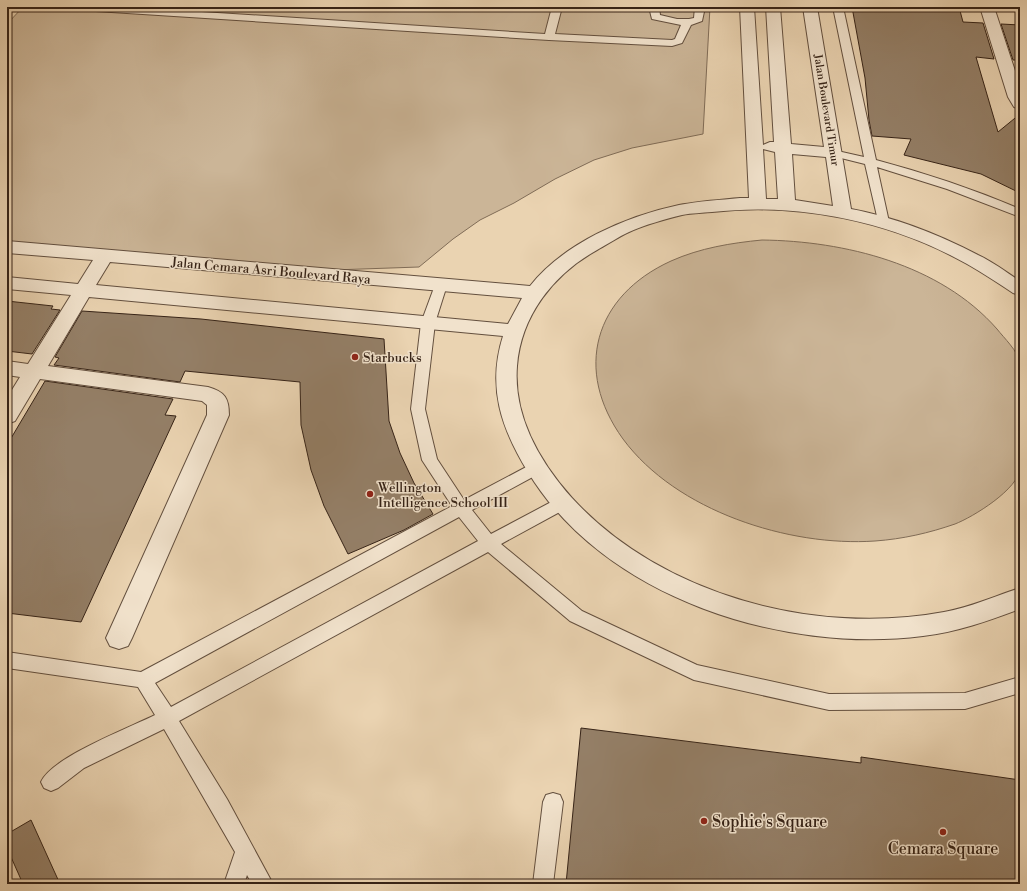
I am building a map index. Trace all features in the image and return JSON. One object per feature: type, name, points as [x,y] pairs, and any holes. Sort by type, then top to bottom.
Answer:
[{"type":"street","points":[[747,7],[758,204]]},
{"type":"street","points":[[773,7],[787,205]]},
{"type":"street","name":"Jalan Boulevard Timur","points":[[810,7],[843,212]]},
{"type":"street","points":[[987,7],[1018,101]]},
{"type":"street","points":[[755,146],[783,147],[834,153]]},
{"type":"street","points":[[1020,289],[999,274],[962,253],[923,235],[882,222],[843,212],[787,205],[758,204],[703,207],[677,212],[628,226],[606,236],[572,256],[549,276],[523,311],[514,331],[507,363],[507,397],[517,433],[535,469],[561,504],[592,534],[630,561],[673,585],[722,604],[774,619],[827,627],[880,629],[931,625],[978,614],[1020,598]]},
{"type":"street","name":"Jalan Cemara Asri Boulevard Raya","points":[[7,247],[535,293]]},
{"type":"street","points":[[7,416],[105,255]]},
{"type":"street","points":[[7,283],[84,289],[514,331]]},
{"type":"street","points":[[7,368],[208,394],[218,402],[218,415],[119,638]]},
{"type":"lane","points":[[80,7],[549,37],[672,43],[679,41],[687,22]]},
{"type":"lane","points":[[549,37],[557,7]]},
{"type":"lane","points":[[654,7],[655,17],[687,22],[695,22],[699,19],[700,7]]},
{"type":"lane","points":[[838,7],[882,222]]},
{"type":"lane","points":[[834,153],[962,189],[1020,214]]},
{"type":"lane","points":[[441,285],[428,323],[418,409],[430,460],[461,508],[489,543],[576,616],[694,672],[829,702],[965,700],[1020,685]]},
{"type":"lane","points":[[7,660],[143,680],[535,469]]},
{"type":"lane","points":[[51,782],[77,762],[168,718],[561,504]]},
{"type":"lane","points":[[143,680],[168,718],[245,850],[263,884]]},
{"type":"lane","points":[[543,884],[553,802]]},
{"type":"lane","points":[[234,884],[245,850]]},
{"type":"shaded area","points":[[23,7],[710,7],[703,134],[632,148],[594,160],[555,179],[514,203],[480,220],[453,239],[419,267],[333,270],[7,244],[7,24]]},
{"type":"shaded area","points":[[762,240],[793,241],[825,245],[857,251],[889,260],[948,288],[974,307],[997,329],[1017,354],[1021,371],[1020,468],[1018,476],[1004,493],[973,515],[955,524],[935,530],[885,540],[842,541],[807,538],[771,530],[737,519],[703,504],[673,486],[646,464],[623,439],[608,413],[599,387],[596,362],[599,337],[609,315],[624,294],[645,276],[671,261],[682,256],[716,247]]},
{"type":"building","points":[[852,7],[959,7],[963,22],[983,23],[994,59],[976,57],[998,132],[1020,114],[1020,193],[981,174],[904,155],[911,139],[872,136],[865,78]]},
{"type":"building","points":[[1001,24],[1020,25],[1020,60],[1013,60]]},
{"type":"building","points":[[7,301],[53,306],[51,309],[60,310],[32,354],[7,351]]},
{"type":"building","points":[[82,311],[201,319],[384,339],[389,421],[400,453],[414,483],[433,514],[404,530],[348,554],[324,506],[311,470],[301,425],[300,382],[185,371],[180,382],[54,365],[59,358],[55,357]]},
{"type":"building","points":[[45,381],[173,399],[165,415],[176,416],[81,622],[7,613],[7,445]]},
{"type":"building","name":"Sophie's Square","points":[[581,728],[861,763],[861,757],[1020,780],[1020,884],[566,884]]},
{"type":"building","points":[[31,820],[60,884],[23,884],[7,848],[7,834]]},
{"type":"place","name":"Starbucks","points":[[355,357]]},
{"type":"place","name":"Wellington Intelligence School III","points":[[370,494]]},
{"type":"place","name":"Sophie's Square","points":[[704,821]]},
{"type":"place","name":"Cemara Square","points":[[943,832]]}]
